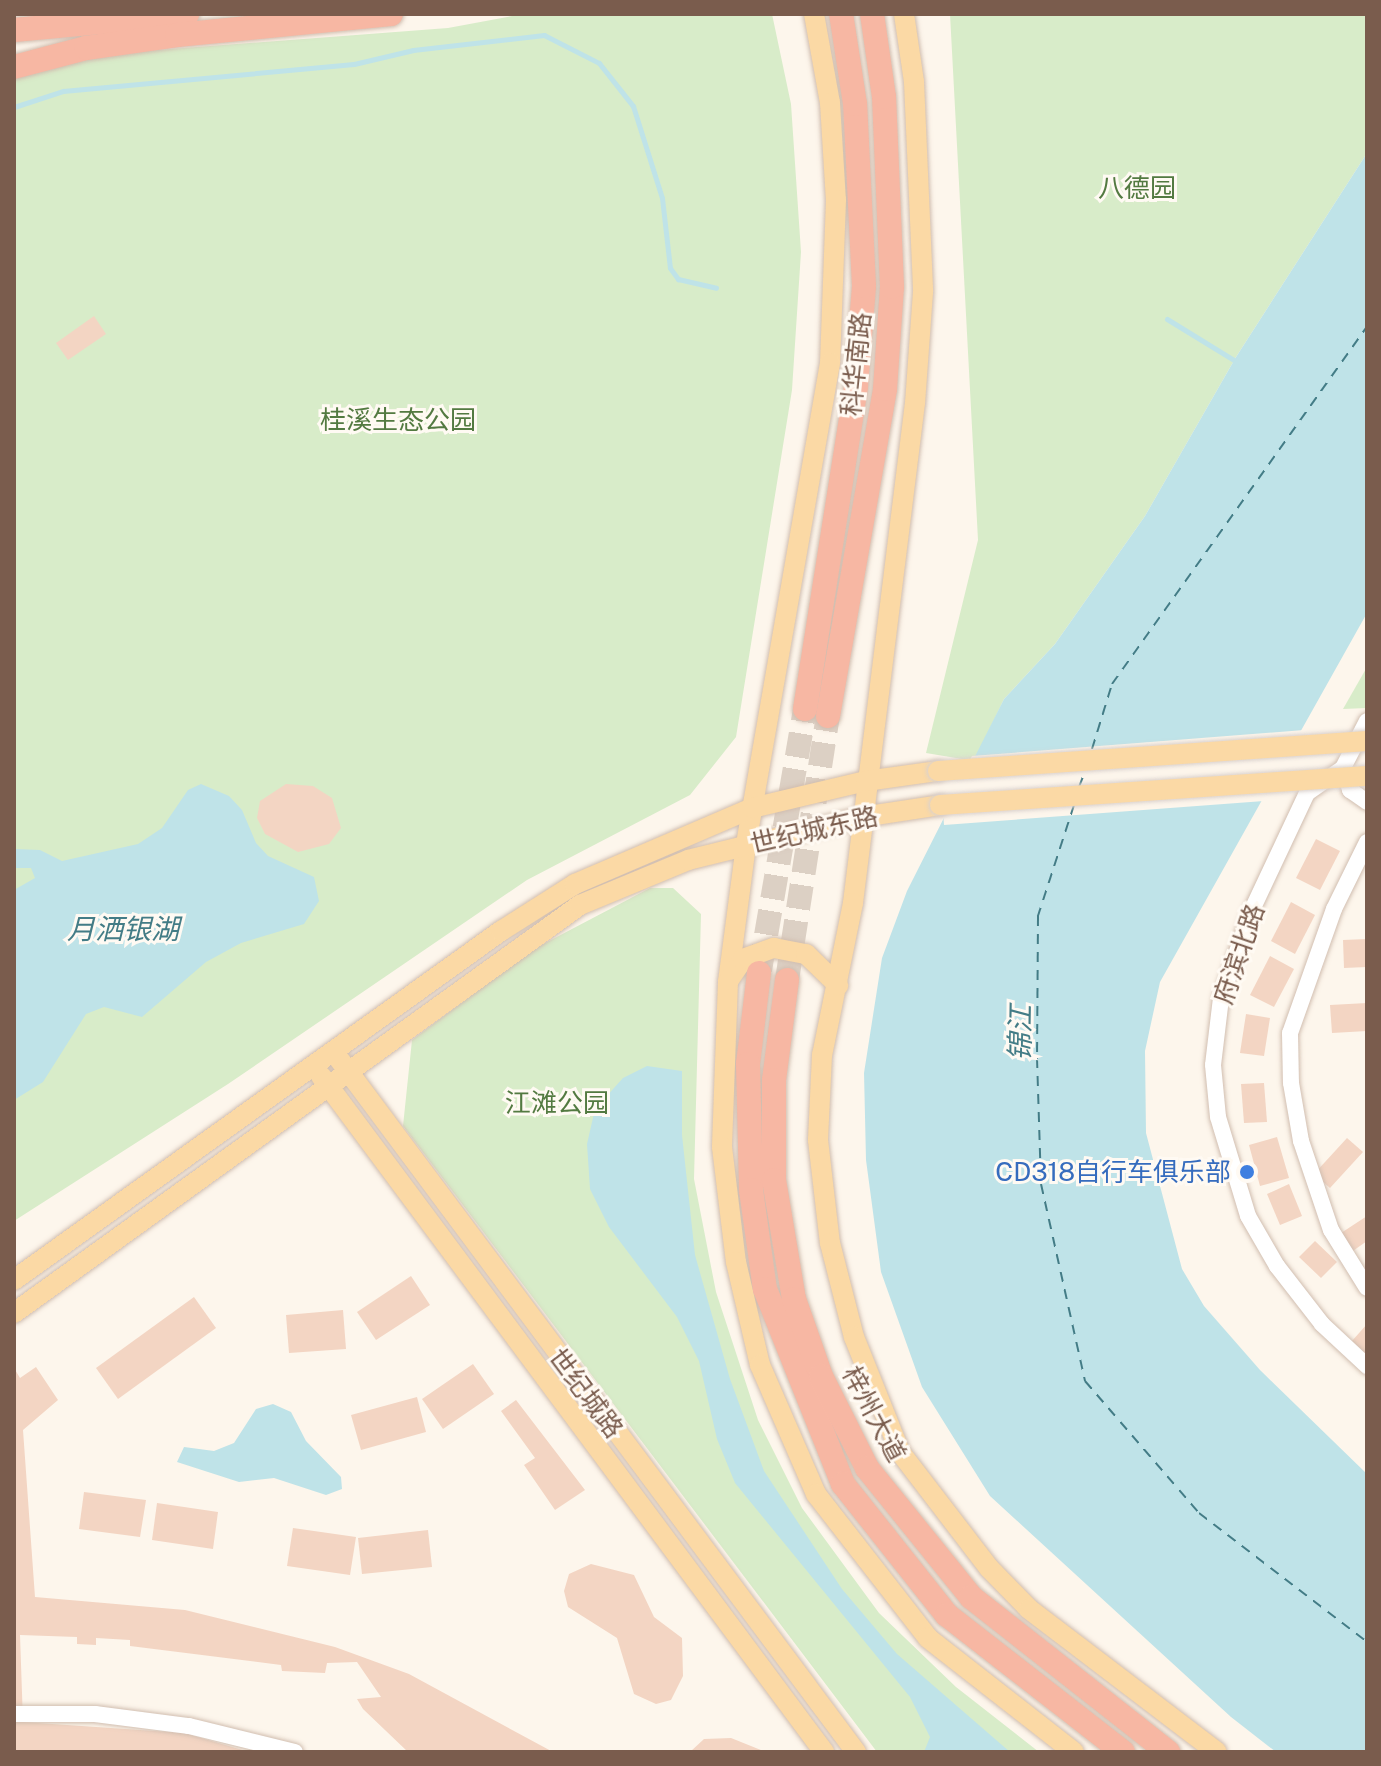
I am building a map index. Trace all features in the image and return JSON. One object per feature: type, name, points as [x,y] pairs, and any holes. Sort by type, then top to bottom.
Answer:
[{"type":"highway","points":[[14,30],[187,14]]},
{"type":"highway","points":[[14,67],[116,44],[391,14]]},
{"type":"highway","name":"科华南路","points":[[841,14],[855,104],[864,286],[856,386],[816,712],[885,389],[892,287],[884,97],[872,14]]},
{"type":"highway","name":"梓州大道","points":[[759,973],[748,1064],[751,1190],[765,1289],[843,1484],[947,1615],[1123,1752]]},
{"type":"highway","name":"梓州大道","points":[[787,980],[774,1080],[774,1180],[794,1299],[821,1376],[867,1468],[971,1597],[1168,1752]]},
{"type":"main road","points":[[814,14],[830,103],[836,200],[830,363],[752,808],[728,982],[722,1147],[736,1262],[760,1365],[816,1494],[928,1638],[1074,1752]]},
{"type":"main road","points":[[904,14],[914,82],[923,292],[915,403],[862,817],[838,985],[822,1055],[818,1140],[830,1243],[854,1337],[900,1452],[989,1568],[1029,1609],[1217,1752]]},
{"type":"main road","points":[[830,363],[864,286]]},
{"type":"main road","name":"世纪城东路","points":[[334,1052],[575,884],[752,808],[866,781],[938,771],[1367,741]]},
{"type":"main road","name":"世纪城东路","points":[[327,1084],[580,905],[688,860],[862,817],[940,805],[1367,776]]},
{"type":"main road","points":[[728,982],[743,959],[774,948],[806,954],[838,985]]},
{"type":"main road","points":[[14,1280],[334,1052]]},
{"type":"main road","name":"世纪城路","points":[[334,1052],[856,1752]]},
{"type":"main road","name":"世纪城路","points":[[313,1067],[824,1752]]},
{"type":"main road","points":[[14,1313],[327,1084]]},
{"type":"street","name":"府滨北路","points":[[1367,721],[1343,768],[1307,793],[1250,914],[1221,998],[1213,1065],[1218,1117],[1248,1216],[1293,1287],[1322,1324],[1367,1366]]},
{"type":"street","points":[[1343,768],[1350,790],[1367,802]]},
{"type":"street","points":[[1367,842],[1334,909],[1290,1033],[1291,1083],[1301,1141],[1331,1230],[1367,1288]]},
{"type":"street","points":[[14,1714],[95,1714],[189,1726],[295,1752]]},
{"type":"green space","name":"桂溪生态公园","points":[[523,14],[772,14],[791,104],[801,252],[792,390],[736,737],[690,795],[527,880],[228,1084],[14,1221],[14,61],[448,28]]},
{"type":"green space","name":"八德园","points":[[950,14],[1367,14],[1367,153],[1236,357],[1145,516],[1055,644],[1004,699],[974,761],[926,753],[978,540]]},
{"type":"green space","points":[[1367,667],[1367,708],[1343,709]]},
{"type":"green space","name":"江滩公园","points":[[650,888],[673,888],[701,914],[694,1179],[716,1292],[758,1420],[802,1508],[879,1613],[956,1687],[1039,1752],[877,1752],[403,1126],[412,1040],[532,950]]},
{"type":"water","name":"锦江","points":[[1367,153],[1367,613],[1160,982],[1145,1051],[1146,1133],[1182,1269],[1204,1306],[1260,1370],[1367,1474],[1367,1752],[1276,1752],[1231,1717],[990,1496],[922,1387],[881,1272],[866,1160],[864,1073],[882,958],[907,891],[1004,699],[1055,644],[1145,516],[1236,357]]},
{"type":"water","name":"月洒银湖","points":[[201,784],[229,796],[242,810],[256,843],[268,856],[314,877],[319,901],[304,924],[241,943],[206,962],[142,1017],[104,1007],[86,1014],[43,1082],[14,1100],[14,890],[35,878],[31,868],[14,868],[14,849],[40,850],[62,861],[138,844],[162,828],[188,790]]},
{"type":"water","points":[[647,1066],[682,1071],[682,1135],[695,1255],[730,1379],[764,1471],[842,1589],[897,1654],[1010,1752],[924,1752],[930,1737],[910,1697],[735,1483],[717,1439],[699,1361],[677,1317],[609,1227],[590,1189],[587,1144],[595,1109],[623,1078]]},
{"type":"water","points":[[273,1404],[291,1412],[306,1441],[341,1477],[342,1489],[326,1495],[274,1478],[239,1482],[177,1462],[184,1447],[214,1451],[234,1443],[256,1409]]},
{"type":"pier","points":[[1304,730],[1264,801],[944,825],[943,811],[972,756]]},
{"type":"building","points":[[94,316],[106,334],[68,360],[56,343]]},
{"type":"building","points":[[286,784],[313,786],[332,798],[341,828],[329,844],[298,852],[265,834],[257,818],[260,801]]},
{"type":"building","points":[[1316,839],[1340,851],[1320,890],[1296,878]]},
{"type":"building","points":[[1291,902],[1315,915],[1295,954],[1271,941]]},
{"type":"building","points":[[1367,939],[1367,967],[1344,968],[1343,940]]},
{"type":"building","points":[[1270,956],[1294,969],[1274,1007],[1250,995]]},
{"type":"building","points":[[1367,1003],[1367,1031],[1332,1033],[1330,1005]]},
{"type":"building","points":[[1246,1014],[1270,1018],[1264,1056],[1240,1053]]},
{"type":"building","points":[[1264,1083],[1267,1122],[1244,1123],[1241,1084]]},
{"type":"building","points":[[1277,1137],[1289,1178],[1260,1186],[1249,1145]]},
{"type":"building","points":[[1347,1138],[1363,1152],[1330,1188],[1314,1174]]},
{"type":"building","points":[[1289,1184],[1302,1216],[1280,1225],[1267,1194]]},
{"type":"building","points":[[1367,1216],[1367,1241],[1350,1253],[1338,1235]]},
{"type":"building","points":[[1315,1241],[1337,1262],[1321,1278],[1299,1257]]},
{"type":"building","points":[[411,1276],[430,1305],[376,1340],[357,1312]]},
{"type":"building","points":[[194,1297],[216,1328],[118,1399],[96,1368]]},
{"type":"building","points":[[343,1310],[346,1349],[289,1353],[286,1315]]},
{"type":"building","points":[[1367,1324],[1367,1355],[1352,1341]]},
{"type":"building","points":[[473,1364],[494,1394],[443,1429],[422,1399]]},
{"type":"building","points":[[36,1367],[58,1400],[23,1430],[35,1597],[185,1610],[335,1647],[409,1674],[553,1752],[408,1752],[363,1709],[357,1699],[381,1697],[357,1662],[327,1663],[325,1673],[282,1671],[281,1665],[130,1646],[130,1640],[96,1638],[96,1645],[77,1644],[77,1637],[20,1635],[23,1722],[184,1733],[246,1751],[14,1752],[14,1368],[20,1378]]},
{"type":"building","points":[[417,1397],[426,1432],[361,1450],[351,1415]]},
{"type":"building","points":[[516,1400],[585,1490],[555,1510],[524,1465],[535,1458],[501,1411]]},
{"type":"building","points":[[84,1492],[146,1500],[140,1537],[79,1529]]},
{"type":"building","points":[[157,1503],[218,1512],[213,1549],[152,1540]]},
{"type":"building","points":[[293,1528],[356,1537],[350,1575],[287,1566]]},
{"type":"building","points":[[428,1530],[432,1567],[362,1574],[358,1538]]},
{"type":"building","points":[[591,1564],[634,1575],[654,1617],[682,1638],[683,1676],[671,1700],[656,1704],[634,1694],[617,1638],[568,1607],[564,1591],[569,1574]]},
{"type":"building","points":[[731,1738],[766,1752],[690,1752],[704,1739]]},
{"type":"waterway","points":[[14,107],[63,91],[354,64],[413,50],[544,35],[599,63],[633,106],[662,198],[670,268],[678,279],[716,288]]},
{"type":"waterway","points":[[1167,319],[1237,362]]},
{"type":"ferry route","points":[[1092,749],[1112,684],[1367,327]]},
{"type":"ferry route","points":[[1079,787],[1085,771]]},
{"type":"ferry route","points":[[1074,805],[1038,916],[1037,1058],[1041,1184],[1085,1381],[1199,1513],[1367,1642]]},
{"type":"tunnel","points":[[760,970],[805,709]]},
{"type":"tunnel","points":[[787,980],[828,716]]},
{"type":"place","name":"CD318自行车俱乐部","points":[[1247,1172]]}]
